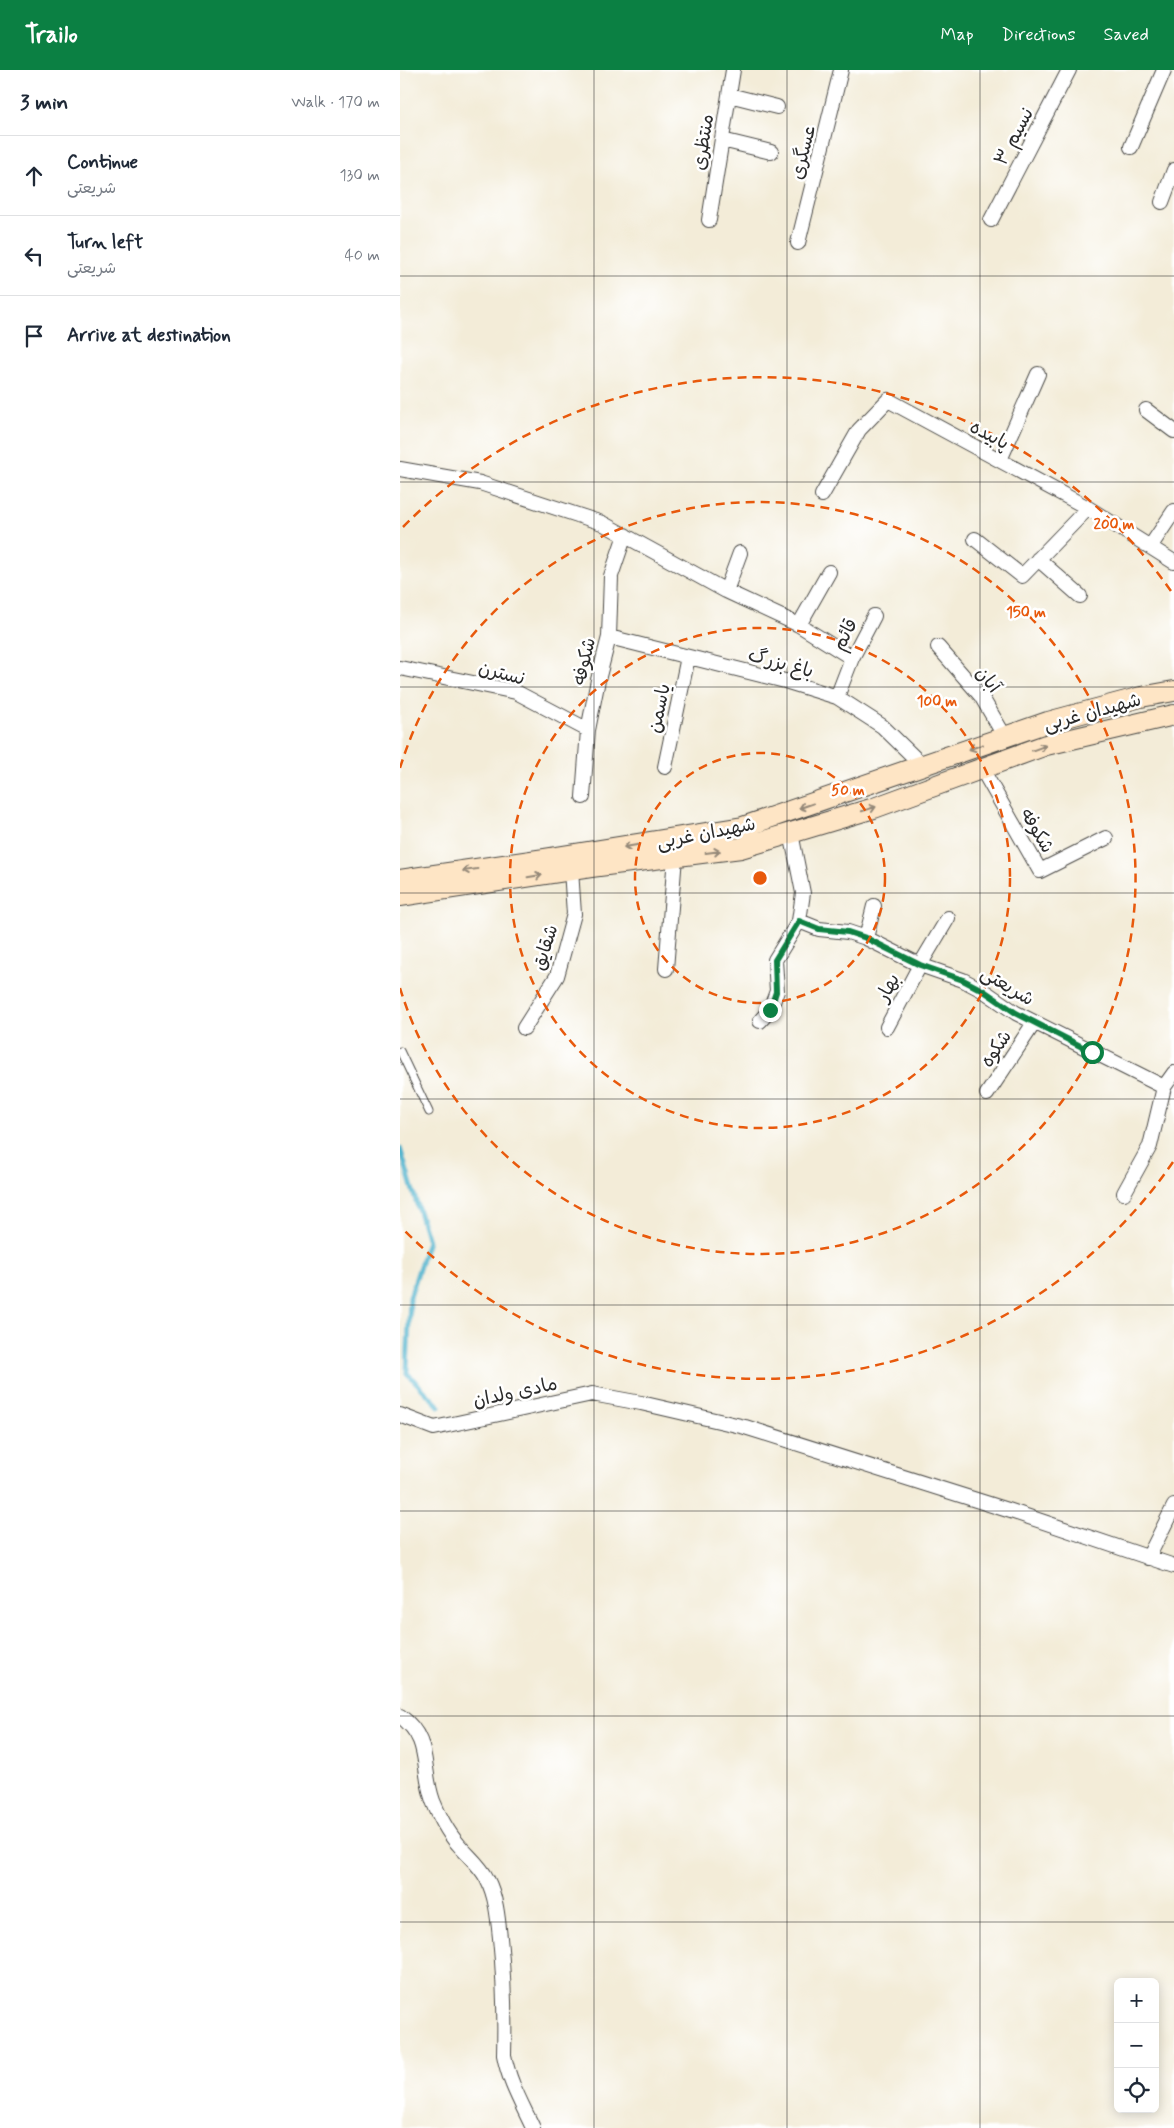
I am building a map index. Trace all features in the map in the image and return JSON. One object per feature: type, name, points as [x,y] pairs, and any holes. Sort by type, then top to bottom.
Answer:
[{"type":"main road","name":"شهیدان غربی","points":[[400,880],[743,827],[1048,722],[1118,703],[1174,691]]},
{"type":"main road","name":"شهیدان غربی","points":[[400,896],[571,870],[741,848],[874,808],[1046,745],[1174,715]]},
{"type":"street","name":"منتظری","points":[[709,220],[732,70]]},
{"type":"street","name":"عسگری","points":[[798,243],[842,70]]},
{"type":"street","name":"نسیم ۳","points":[[991,220],[1069,70]]},
{"type":"street","points":[[1131,147],[1164,70]]},
{"type":"street","points":[[729,95],[777,107]]},
{"type":"street","points":[[722,140],[771,152]]},
{"type":"street","points":[[1162,202],[1174,170]]},
{"type":"street","points":[[1000,460],[1038,374]]},
{"type":"street","name":"پابیده","points":[[822,495],[859,430],[888,400],[1088,508],[1174,562]]},
{"type":"street","points":[[1146,410],[1174,431]]},
{"type":"street","points":[[400,469],[480,483],[602,523],[726,591],[799,625],[852,658]]},
{"type":"street","points":[[975,539],[1022,576],[1088,508]]},
{"type":"street","points":[[1150,547],[1174,511]]},
{"type":"street","name":"شکوفه","points":[[583,798],[588,730],[609,637],[611,576],[625,535]]},
{"type":"street","points":[[726,591],[740,554]]},
{"type":"street","points":[[1038,559],[1080,596]]},
{"type":"street","points":[[799,625],[829,572]]},
{"type":"street","name":"قائم","points":[[837,697],[852,658],[874,616]]},
{"type":"street","name":"باغ بزرگ","points":[[609,637],[785,681],[837,697],[882,726],[922,765]]},
{"type":"street","name":"آبان","points":[[938,647],[981,696],[1005,737]]},
{"type":"street","name":"یاسمن","points":[[665,767],[688,657]]},
{"type":"street","name":"نسترن","points":[[400,668],[516,692],[588,730]]},
{"type":"street","name":"شکوفه","points":[[982,769],[1040,871],[1106,838]]},
{"type":"street","points":[[760,1020],[770,1010],[776,992],[775,960],[799,921],[803,893],[791,833]]},
{"type":"street","points":[[666,969],[675,857]]},
{"type":"street","name":"شقایق","points":[[524,1028],[557,976],[574,914],[571,870]]},
{"type":"street","points":[[866,938],[874,906]]},
{"type":"street","name":"بهار","points":[[887,1027],[948,918]]},
{"type":"street","name":"شریعتی","points":[[799,921],[819,929],[848,932],[866,938],[920,965],[963,980],[984,991],[1016,1013],[1164,1088]]},
{"type":"street","name":"شکوه","points":[[987,1094],[1034,1022]]},
{"type":"street","points":[[1124,1193],[1150,1146],[1164,1088],[1174,1073]]},
{"type":"street","name":"مادی ولدان","points":[[400,1415],[434,1428],[592,1394],[641,1403],[745,1427],[1011,1511],[1174,1566]]},
{"type":"street","points":[[1148,1558],[1174,1506]]},
{"type":"street","points":[[400,1716],[416,1731],[423,1743],[426,1776],[434,1802],[456,1842],[482,1871],[490,1886],[498,1917],[505,1982],[504,2055],[513,2087],[533,2128]]},
{"type":"lane","points":[[400,1051],[429,1112]]},
{"type":"waterway","points":[[400,1148],[428,1241],[410,1297],[407,1373],[439,1406]]},
{"type":"route","points":[[770,1010],[776,992],[775,960],[799,921],[819,929],[848,932],[866,938],[920,965],[963,980],[984,991],[1016,1013],[1092,1052]]}]
